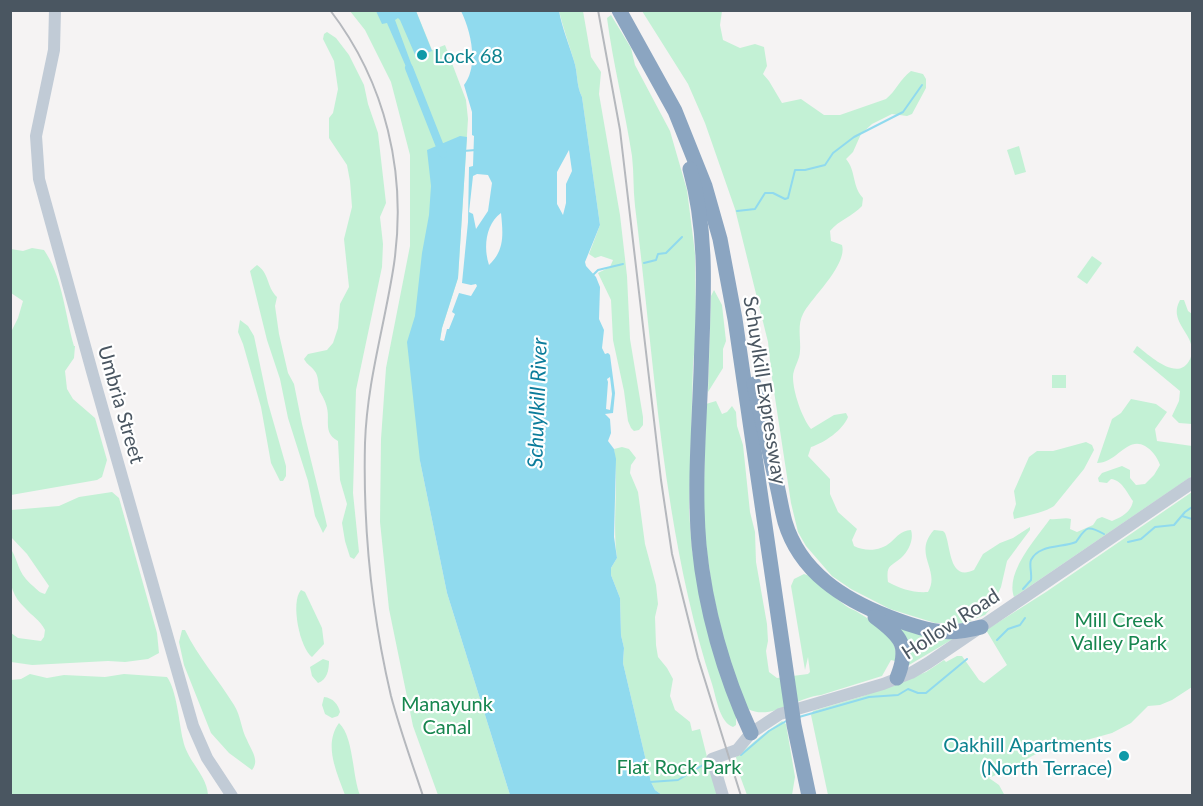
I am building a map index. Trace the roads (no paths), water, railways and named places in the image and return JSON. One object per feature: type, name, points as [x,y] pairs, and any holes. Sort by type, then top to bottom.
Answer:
[{"type":"highway","name":"Schuylkill Expressway","points":[[619,10],[675,111],[705,186],[725,265],[809,795]]},
{"type":"highway","name":"Schuylkill Expressway","points":[[631,10],[682,102],[713,178],[731,243],[754,384],[791,672]]},
{"type":"highway","points":[[675,111],[694,183],[704,242],[697,477],[701,561],[710,609],[722,653],[742,715],[751,733]]},
{"type":"highway","points":[[754,384],[790,536],[802,557],[818,576],[834,590],[886,624],[900,639],[904,656],[897,678]]},
{"type":"highway","points":[[857,604],[928,631],[953,633],[981,627]]},
{"type":"highway","name":"Schuylkill Expressway","points":[[804,753],[819,795]]},
{"type":"main road","name":"Umbria Street","points":[[55,10],[54,50],[36,136],[39,179],[193,726],[207,758],[232,795]]},
{"type":"main road","name":"Hollow Road","points":[[723,795],[712,759],[737,750],[751,733],[780,714],[897,678],[928,663],[1192,483]]},
{"type":"water","points":[[376,11],[416,11],[432,51],[416,57],[400,20],[398,18],[395,20],[415,74],[410,76],[387,23],[382,24]]},
{"type":"water","name":"Schuylkill River","points":[[461,11],[559,11],[575,66],[582,97],[600,225],[585,262],[600,287],[599,319],[604,330],[602,348],[605,354],[610,355],[615,393],[613,413],[605,414],[610,419],[611,433],[608,441],[614,449],[616,459],[614,537],[617,558],[611,568],[611,575],[620,598],[623,663],[651,782],[655,790],[662,795],[510,795],[447,593],[420,461],[407,342],[415,316],[429,215],[431,186],[427,150],[460,136],[467,137],[458,278],[440,340],[444,341],[447,329],[449,329],[459,293],[471,296],[477,286],[462,283],[468,222],[469,167],[473,166],[474,136],[472,135],[472,112],[464,85],[469,77],[472,59],[472,48]],"holes":[[[569,150],[572,171],[566,184],[566,203],[563,215],[557,204],[557,172]],[[488,175],[492,183],[488,211],[476,229],[473,214],[469,212],[473,176]],[[501,213],[502,241],[498,254],[489,265],[486,251],[487,236]],[[610,377],[612,394],[610,410],[606,409],[607,379]]]},
{"type":"waterway","points":[[409,68],[443,154]]},
{"type":"waterway","points":[[737,211],[755,209],[765,193],[788,198],[795,170],[825,165],[833,153],[854,137],[903,112],[922,85]]},
{"type":"waterway","points":[[463,151],[476,150]]},
{"type":"waterway","points":[[644,263],[656,260],[658,254],[666,253],[682,237]]},
{"type":"waterway","points":[[593,275],[598,270],[623,264]]},
{"type":"waterway","points":[[1128,542],[1141,539],[1155,527],[1174,525],[1192,507]]},
{"type":"waterway","points":[[1182,516],[1192,519]]},
{"type":"waterway","points":[[1023,589],[1031,580],[1031,560],[1039,551],[1076,542],[1082,533],[1090,528],[1104,534]]},
{"type":"waterway","points":[[997,640],[1008,629],[1020,625],[1025,618]]},
{"type":"waterway","points":[[799,717],[869,697],[898,695],[908,689],[926,693],[967,659]]},
{"type":"waterway","points":[[741,755],[769,731],[788,720]]},
{"type":"waterway","points":[[650,782],[678,780],[708,762]]},
{"type":"railway","points":[[330,10],[349,38],[378,98],[388,130],[394,163],[397,196],[394,264],[366,420],[367,538],[384,665],[391,696],[423,796]]},
{"type":"railway","points":[[598,10],[620,130],[661,480],[672,554],[698,658],[741,796]]},
{"type":"place","name":"Lock 68","points":[[422,55]]},
{"type":"place","name":"Oakhill Apartments (North Terrace)","points":[[1124,756]]},
{"type":"park label","name":"Mill Creek Valley Park","points":[[1119,630]]},
{"type":"park label","name":"Manayunk Canal","points":[[447,714]]},
{"type":"park label","name":"Flat Rock Park","points":[[679,766]]}]
